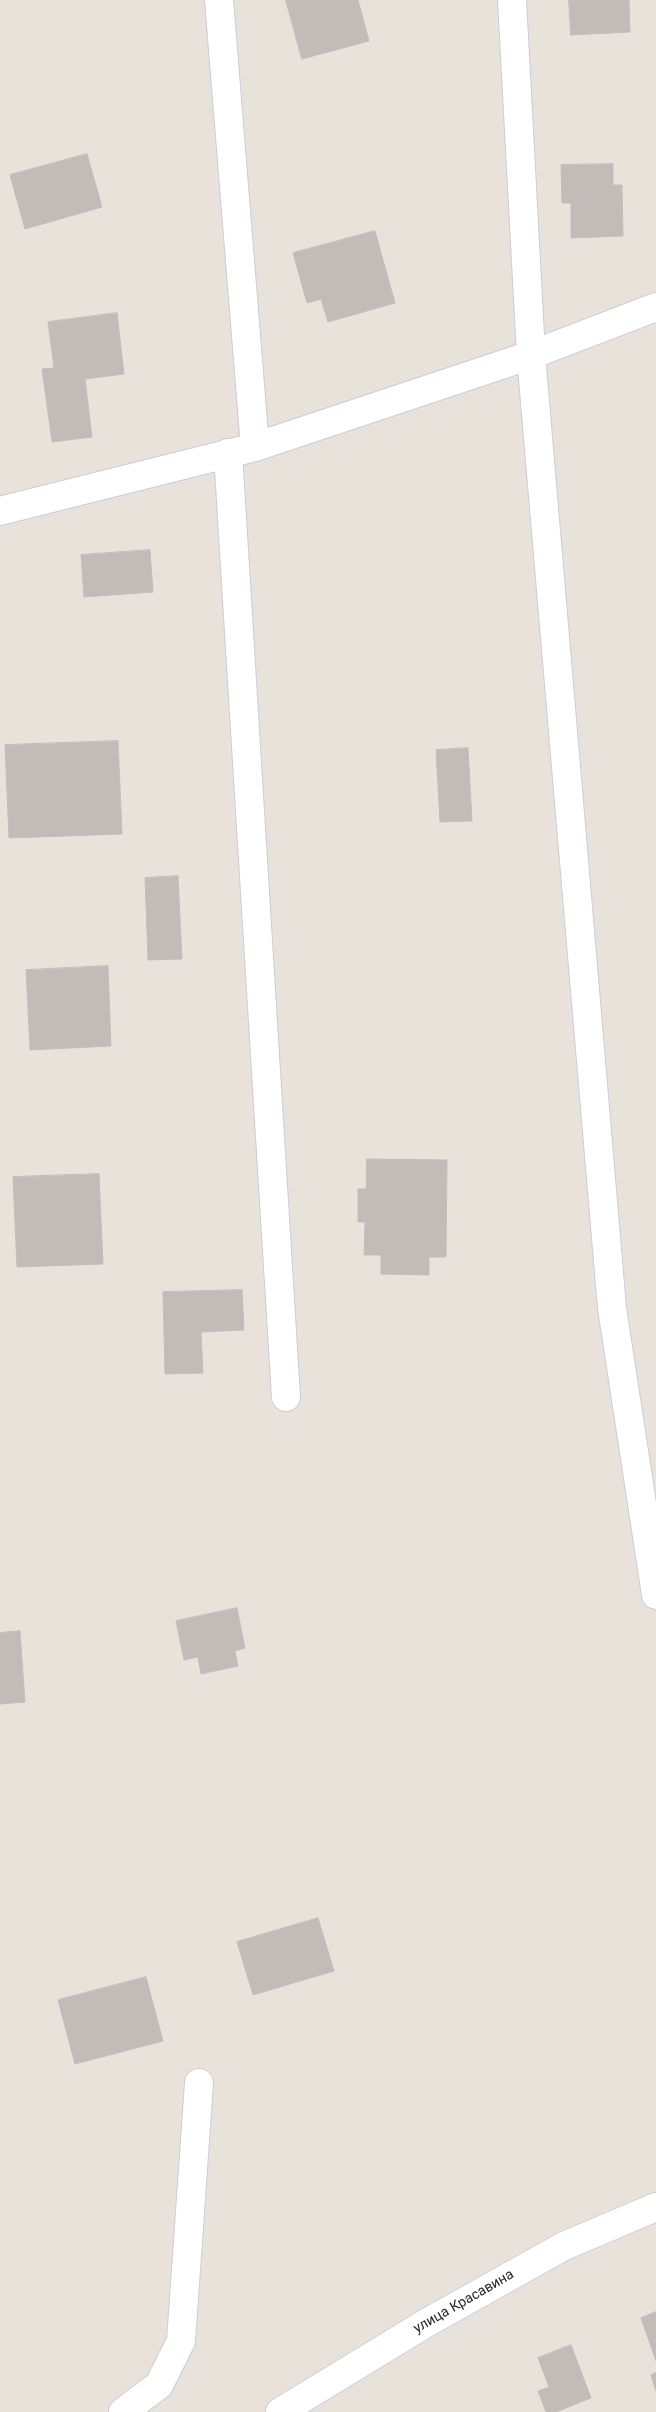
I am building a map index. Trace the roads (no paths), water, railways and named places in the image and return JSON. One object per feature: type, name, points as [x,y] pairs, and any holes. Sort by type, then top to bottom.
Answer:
[{"type":"street","points":[[219,0],[255,447]]},
{"type":"street","points":[[512,0],[531,355],[612,1308],[656,1595]]},
{"type":"street","points":[[0,511],[255,447],[531,355],[656,307]]},
{"type":"street","points":[[228,453],[286,1397]]},
{"type":"street","points":[[123,2412],[159,2385],[181,2341],[199,2083]]},
{"type":"street","name":"улица Красавина","points":[[280,2412],[428,2322],[564,2246],[656,2207]]}]
